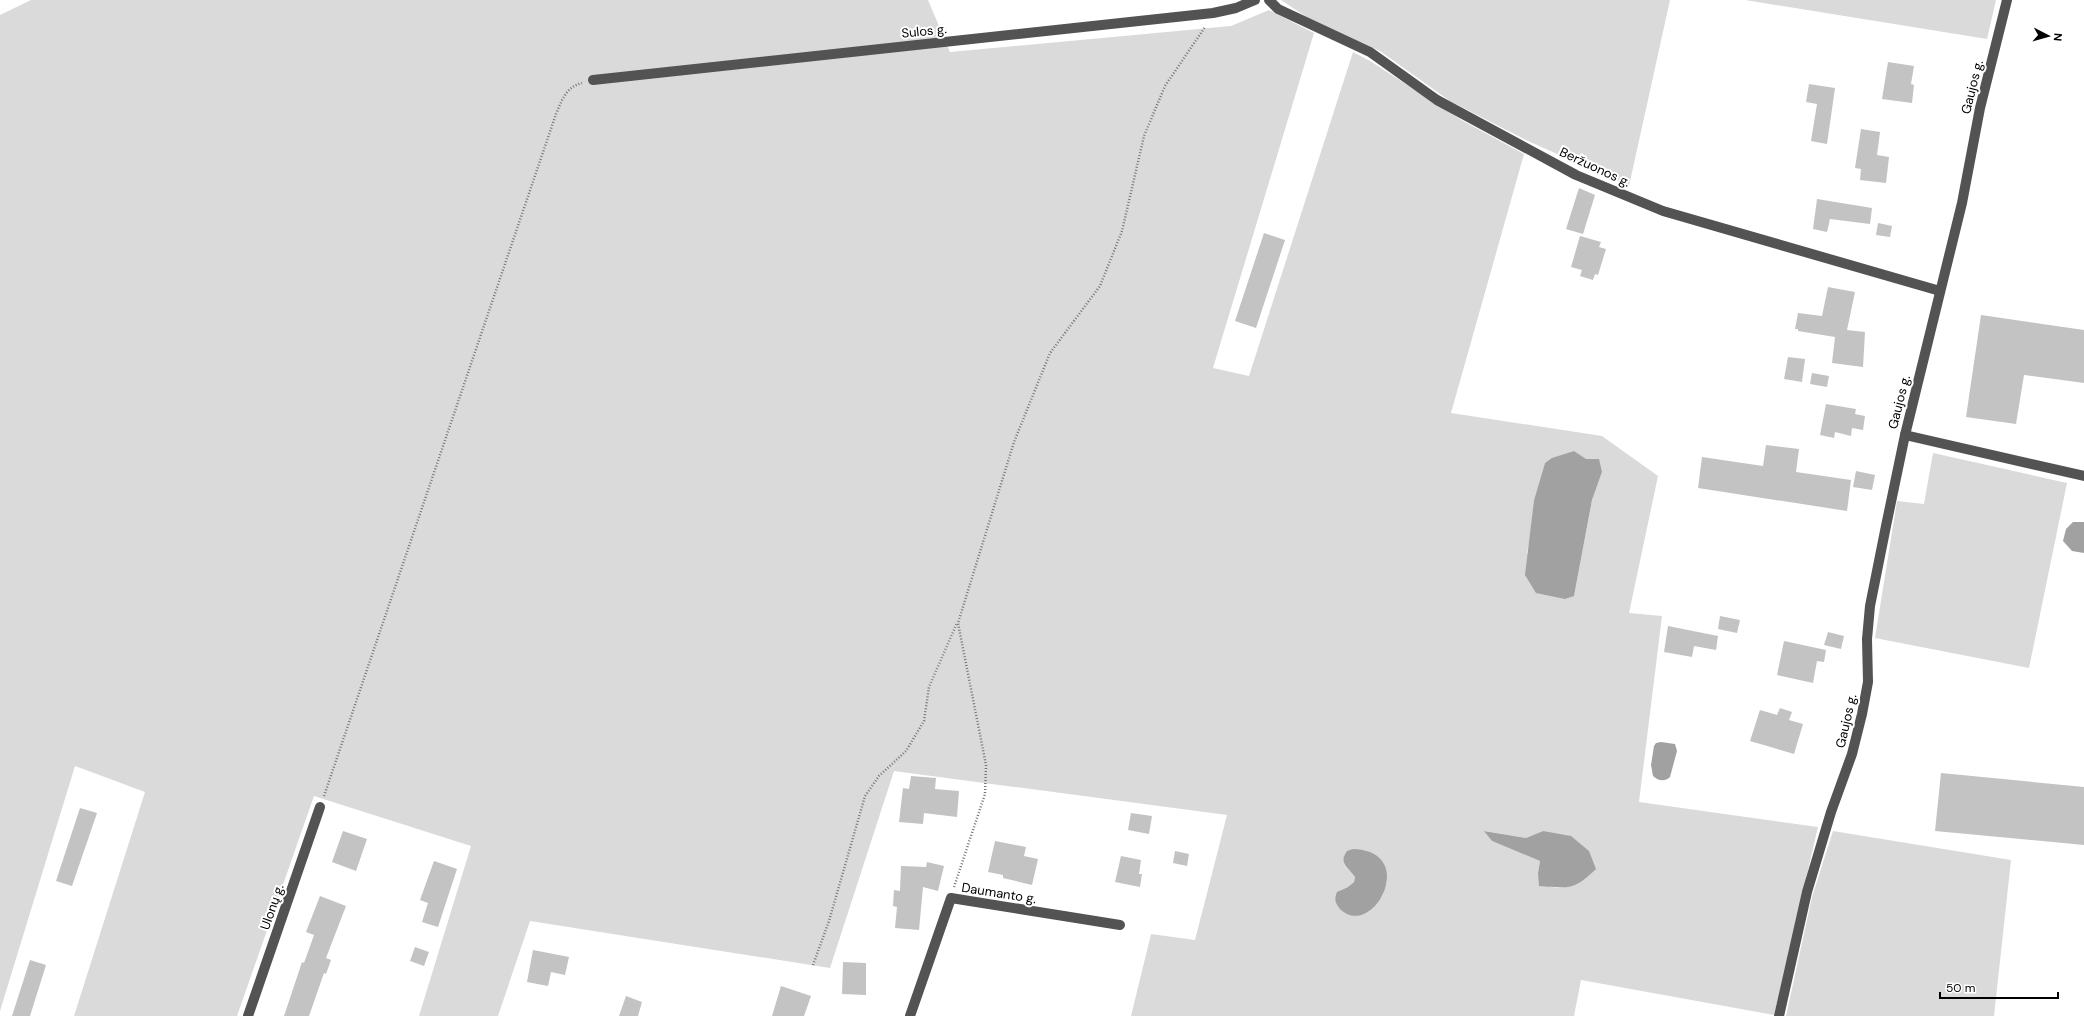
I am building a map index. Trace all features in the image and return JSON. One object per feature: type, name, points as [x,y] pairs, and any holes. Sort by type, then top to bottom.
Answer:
[{"type":"street","name":"Sulos g.","points":[[593,80],[1213,13],[1236,8],[1255,0]]},
{"type":"street","name":"Beržuonos g.","points":[[1269,0],[1278,9],[1370,52],[1437,100],[1576,174],[1663,211],[1940,291]]},
{"type":"street","name":"Gaujos g.","points":[[1779,1016],[1807,892],[1831,812],[1852,754],[1862,714],[1868,682],[1867,639],[1870,606],[1905,435],[1962,203],[1980,108],[2007,0]]},
{"type":"street","points":[[1905,435],[2084,476]]},
{"type":"street","name":"Ulonų g.","points":[[248,1016],[320,807]]},
{"type":"street","name":"Daumanto g.","points":[[910,1016],[951,898],[1120,925]]},
{"type":"path","points":[[813,965],[829,920],[865,796],[879,776],[906,751],[924,721],[929,687],[958,622],[1014,442],[1050,352],[1100,286],[1122,231],[1144,136],[1155,107],[1165,86],[1213,13]]},
{"type":"path","points":[[320,807],[556,114],[564,96],[574,85],[593,80]]},
{"type":"path","points":[[951,898],[985,794],[986,765],[958,622]]},
{"type":"shaded area","points":[[31,0],[928,0],[950,52],[1231,26],[1269,10],[1314,33],[1213,368],[1249,376],[1353,52],[1370,61],[1463,121],[1524,154],[1451,413],[1602,436],[1658,476],[1629,613],[1662,616],[1639,802],[1818,827],[1774,1015],[1581,980],[1574,1016],[1131,1016],[1151,934],[1195,940],[1227,815],[894,771],[830,968],[530,921],[498,1016],[419,1016],[471,846],[314,796],[237,1016],[74,1016],[145,792],[75,766],[0,1011],[0,15]],"holes":[[[1574,451],[1602,472],[1592,500],[1574,596],[1527,553],[1534,500],[1545,463]],[[1485,831],[1526,838],[1543,831],[1563,888],[1551,887],[1538,873],[1540,861],[1492,841]],[[1353,849],[1368,851],[1387,881],[1382,897],[1341,890],[1354,882],[1355,877],[1344,864],[1345,854]]]},
{"type":"shaded area","points":[[1281,0],[1670,0],[1629,186],[1528,141],[1450,101],[1380,51],[1308,18]]},
{"type":"shaded area","points":[[1745,0],[1996,0],[1987,39]]},
{"type":"shaded area","points":[[1574,451],[1586,459],[1599,459],[1602,472],[1592,500],[1574,596],[1565,599],[1536,593],[1525,575],[1534,500],[1545,463],[1552,458]]},
{"type":"shaded area","points":[[1933,453],[2067,483],[2029,668],[1875,638],[1897,501],[1924,504]]},
{"type":"shaded area","points":[[2073,522],[2084,522],[2084,553],[2072,551],[2063,541],[2066,529]]},
{"type":"shaded area","points":[[1661,742],[1675,744],[1677,751],[1670,777],[1664,780],[1659,780],[1653,776],[1651,765],[1654,746],[1656,743]]},
{"type":"shaded area","points":[[1484,831],[1526,838],[1543,831],[1571,836],[1589,851],[1596,869],[1576,885],[1564,887],[1539,886],[1538,873],[1540,861],[1492,841]]},
{"type":"shaded area","points":[[1833,831],[2011,860],[1994,1016],[1786,1016],[1812,897]]},
{"type":"shaded area","points":[[1353,849],[1373,853],[1384,864],[1387,877],[1384,892],[1376,905],[1365,913],[1353,916],[1340,909],[1335,899],[1337,892],[1348,887],[1354,882],[1355,877],[1345,865],[1343,859],[1347,851]]},
{"type":"building","points":[[1888,62],[1914,66],[1911,84],[1914,85],[1912,103],[1882,99]]},
{"type":"building","points":[[1809,84],[1835,88],[1827,144],[1811,141],[1817,104],[1806,102]]},
{"type":"building","points":[[1861,129],[1880,132],[1877,155],[1889,157],[1886,183],[1860,180],[1861,169],[1855,168]]},
{"type":"building","points":[[1579,188],[1595,195],[1583,234],[1566,229]]},
{"type":"building","points":[[1817,199],[1872,208],[1870,224],[1830,219],[1827,232],[1813,229]]},
{"type":"building","points":[[1878,223],[1892,226],[1890,237],[1876,235]]},
{"type":"building","points":[[1264,233],[1285,240],[1256,328],[1235,321]]},
{"type":"building","points":[[1580,236],[1601,242],[1599,247],[1606,249],[1598,275],[1595,274],[1593,280],[1580,276],[1582,270],[1571,267]]},
{"type":"building","points":[[1828,287],[1855,292],[1847,330],[1865,332],[1863,367],[1832,363],[1835,337],[1798,331],[1798,329],[1795,329],[1798,313],[1822,316]]},
{"type":"building","points":[[1981,315],[2084,330],[2084,383],[2024,375],[2016,424],[1966,417]]},
{"type":"building","points":[[1788,357],[1805,359],[1802,382],[1784,379]]},
{"type":"building","points":[[1812,373],[1829,376],[1827,387],[1810,384]]},
{"type":"building","points":[[1826,404],[1856,409],[1855,414],[1865,416],[1863,430],[1852,428],[1851,436],[1835,432],[1834,438],[1820,435]]},
{"type":"building","points":[[1766,445],[1799,449],[1796,472],[1851,480],[1847,511],[1698,488],[1702,457],[1763,466]]},
{"type":"building","points":[[1856,471],[1875,475],[1872,490],[1853,487]]},
{"type":"building","points":[[1720,616],[1740,620],[1737,633],[1718,629]]},
{"type":"building","points":[[1668,626],[1718,636],[1716,650],[1694,646],[1692,657],[1664,652]]},
{"type":"building","points":[[1828,632],[1844,636],[1841,649],[1824,645]]},
{"type":"building","points":[[1784,641],[1826,650],[1824,662],[1817,661],[1813,683],[1777,675]]},
{"type":"building","points":[[1780,708],[1792,712],[1789,720],[1803,724],[1794,754],[1750,741],[1760,710],[1777,715]]},
{"type":"building","points":[[1941,773],[2084,787],[2084,845],[1935,831]]},
{"type":"building","points":[[911,776],[936,778],[935,789],[959,791],[957,817],[924,813],[923,824],[899,822],[903,788],[909,789]]},
{"type":"building","points":[[80,808],[97,813],[72,886],[56,881]]},
{"type":"building","points":[[1131,813],[1152,816],[1149,834],[1128,830]]},
{"type":"building","points":[[343,831],[367,839],[356,871],[332,862]]},
{"type":"building","points":[[995,841],[1026,847],[1024,856],[1038,859],[1032,885],[1003,878],[1003,875],[988,872]]},
{"type":"building","points":[[1175,851],[1189,854],[1187,866],[1173,863]]},
{"type":"building","points":[[1121,856],[1141,860],[1139,874],[1142,874],[1140,887],[1115,882]]},
{"type":"building","points":[[434,861],[457,869],[438,927],[422,922],[428,903],[420,900]]},
{"type":"building","points":[[927,862],[944,866],[938,891],[923,887],[919,930],[895,928],[897,907],[893,906],[894,890],[900,891],[901,866],[926,867]]},
{"type":"building","points":[[320,896],[346,906],[326,958],[331,960],[326,974],[324,973],[309,1016],[284,1016],[302,962],[304,963],[314,935],[306,932]]},
{"type":"building","points":[[415,947],[429,952],[424,966],[410,961]]},
{"type":"building","points":[[533,950],[569,957],[565,975],[551,972],[548,986],[527,982]]},
{"type":"building","points":[[30,960],[46,965],[30,1016],[12,1016]]},
{"type":"building","points":[[843,962],[866,963],[866,995],[842,994]]},
{"type":"building","points":[[781,986],[811,996],[804,1016],[772,1016]]},
{"type":"building","points":[[626,996],[642,1002],[638,1016],[619,1016]]}]
